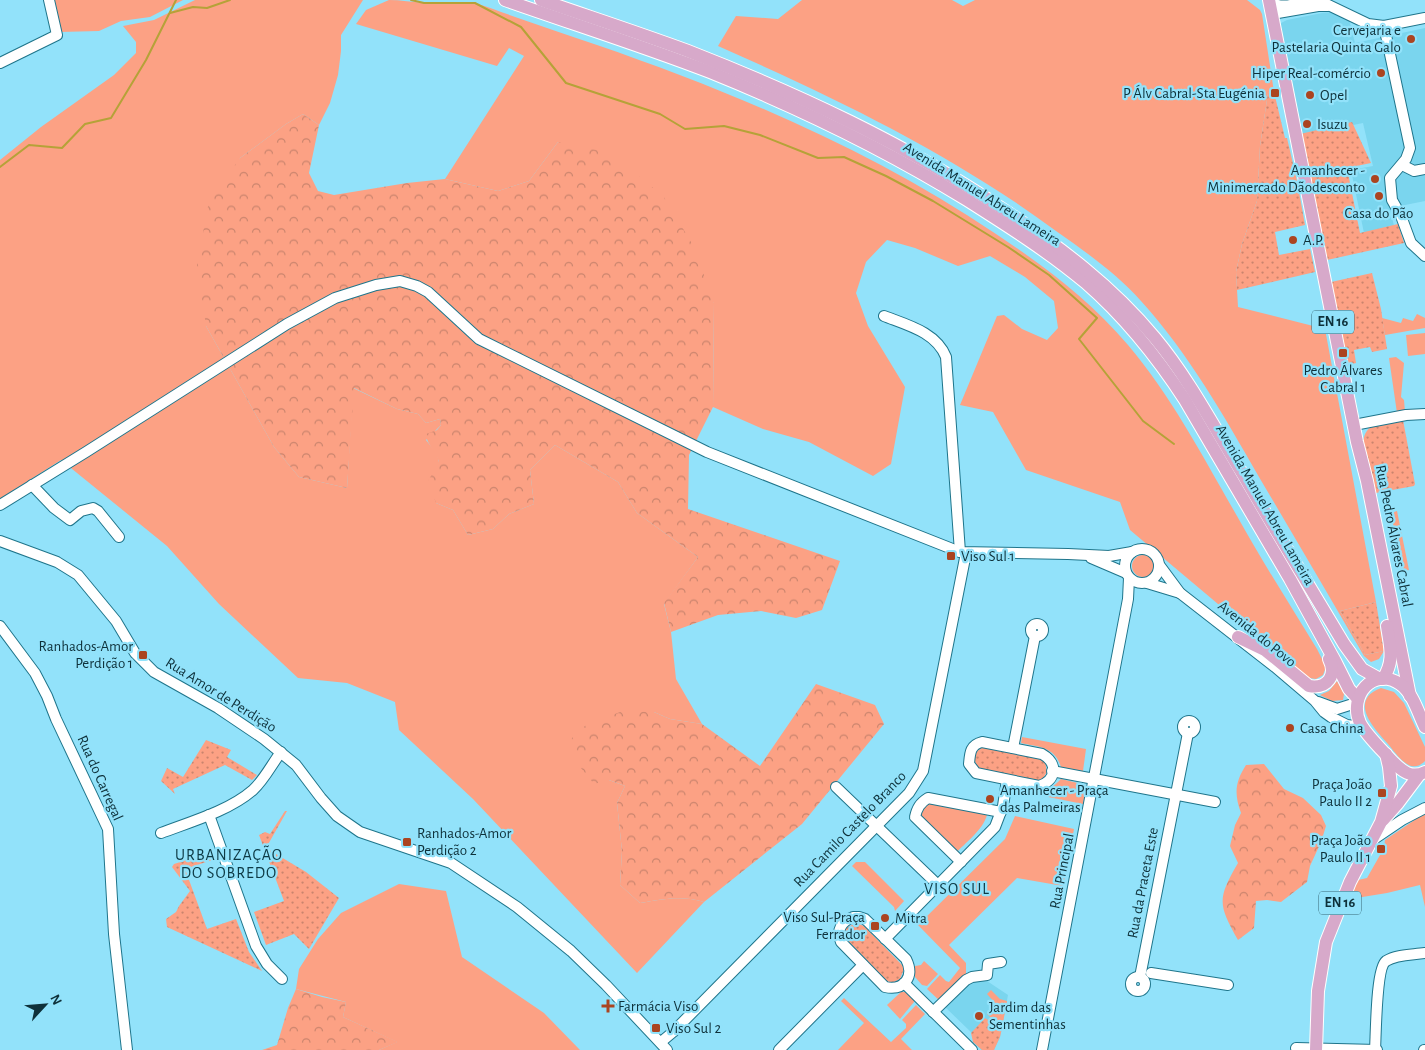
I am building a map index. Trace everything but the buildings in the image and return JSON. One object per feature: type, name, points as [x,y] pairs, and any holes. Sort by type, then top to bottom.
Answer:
[{"type":"main road","name":"Avenida Manuel Abreu Lameira","points":[[505,0],[708,72],[769,96],[872,146],[938,182],[1012,228],[1087,284],[1127,324],[1166,372],[1185,400],[1299,596],[1357,701]]},
{"type":"main road","name":"Avenida Manuel Abreu Lameira","points":[[541,0],[702,57],[774,86],[847,120],[959,180],[1022,221],[1075,260],[1096,277],[1136,316],[1177,366],[1344,644],[1362,669],[1382,679]]},
{"type":"main road","name":"Rua Pedro Álvares Cabral","points":[[1263,0],[1281,75],[1291,107],[1357,442],[1362,483],[1392,658],[1389,669],[1382,679]]},
{"type":"main road","name":"Rua Pedro Álvares Cabral","points":[[1263,0],[1267,11],[1272,5]]},
{"type":"main road","name":"Rua Pedro Álvares Cabral","points":[[1271,30],[1272,5]]},
{"type":"main road","name":"Rua Pedro Álvares Cabral","points":[[1281,75],[1285,116],[1308,201]]},
{"type":"main road","name":"Rua Pedro Álvares Cabral","points":[[1357,442],[1367,481],[1410,696]]},
{"type":"main road","points":[[1238,637],[1265,650],[1309,686],[1316,687],[1328,682],[1333,668],[1310,623],[1299,596]]},
{"type":"main road","points":[[1357,701],[1366,686],[1382,679]]},
{"type":"main road","name":"EN 16","points":[[1382,679],[1399,684],[1410,696],[1424,723]]},
{"type":"main road","name":"EN 16","points":[[1357,701],[1358,716],[1362,727],[1386,754],[1404,772],[1411,775],[1423,773]]},
{"type":"main road","name":"EN 16","points":[[1306,1048],[1317,1030],[1318,991],[1326,942],[1338,909],[1381,822],[1391,786],[1386,754]]},
{"type":"main road","name":"EN 16","points":[[1381,822],[1423,773]]},
{"type":"street","points":[[0,63],[57,35],[49,0]]},
{"type":"street","points":[[1272,5],[1311,0]]},
{"type":"street","points":[[1318,0],[1368,24],[1384,26],[1425,18]]},
{"type":"street","points":[[1272,5],[1291,12]]},
{"type":"street","points":[[1271,30],[1291,12],[1318,6],[1334,7]]},
{"type":"street","points":[[1384,26],[1409,142],[1408,156],[1390,178],[1391,195],[1411,243],[1425,256]]},
{"type":"street","points":[[1402,165],[1414,171],[1425,169]]},
{"type":"street","points":[[0,505],[95,447],[287,324],[335,298],[376,285],[400,281],[417,286],[428,292],[479,339],[707,452],[963,552]]},
{"type":"street","name":"Rua Camilo Castelo Branco","points":[[664,1046],[673,1032],[909,793],[923,771],[963,552],[946,357],[937,342],[928,335],[884,316]]},
{"type":"street","points":[[1354,425],[1406,415],[1425,414]]},
{"type":"street","points":[[32,485],[54,508],[70,520],[81,511],[93,508],[98,511],[119,536]]},
{"type":"street","name":"Rua Amor de Perdição","points":[[0,541],[57,562],[78,575],[116,621],[135,653],[154,672],[218,708],[281,752],[296,765],[337,816],[360,832],[451,863],[516,907],[572,951],[664,1046]]},
{"type":"street","name":"Avenida do Povo","points":[[963,552],[1086,556],[1108,556],[1142,549],[1152,552],[1180,592],[1238,637],[1331,717],[1347,725],[1362,727]]},
{"type":"street","points":[[1127,576],[1124,564],[1132,552]]},
{"type":"street","name":"Avenida do Povo","points":[[1086,556],[1127,576],[1134,582],[1180,592]]},
{"type":"street","points":[[1128,599],[1157,575],[1160,566]]},
{"type":"street","name":"Rua Principal","points":[[1042,1050],[1128,599],[1127,576]]},
{"type":"street","name":"Rua do Carregal","points":[[0,626],[35,673],[48,696],[56,719],[108,829],[114,934],[127,1050]]},
{"type":"street","points":[[1013,748],[1035,636]]},
{"type":"street","name":"Avenida do Povo","points":[[1314,701],[1337,709],[1357,701]]},
{"type":"street","name":"Rua da Praceta Este","points":[[1140,977],[1188,733]]},
{"type":"street","points":[[982,742],[1042,754],[1050,759],[1053,766],[1052,771],[1051,777],[1046,783],[1039,786],[976,773],[969,764],[970,750],[976,744],[982,742]]},
{"type":"street","points":[[161,833],[209,815],[240,800],[254,789],[281,752]]},
{"type":"street","points":[[1052,771],[1214,802]]},
{"type":"street","points":[[885,939],[995,827],[1001,812],[1008,780]]},
{"type":"street","points":[[836,787],[938,885]]},
{"type":"street","points":[[961,862],[915,817],[916,809],[922,801],[928,798],[1001,812]]},
{"type":"street","points":[[1370,841],[1402,820],[1425,808]]},
{"type":"street","points":[[209,815],[256,946],[267,964],[282,979]]},
{"type":"street","points":[[859,916],[865,919],[885,939],[906,960],[909,966],[910,974],[904,982],[896,987],[884,987],[841,942],[839,928],[848,919],[859,916]]},
{"type":"street","points":[[1306,1048],[1376,1050],[1379,979],[1382,965],[1387,960],[1399,956],[1425,953]]},
{"type":"street","points":[[933,1012],[966,980],[972,977],[988,975],[988,964],[1001,962]]},
{"type":"street","points":[[779,1050],[863,965]]},
{"type":"street","points":[[1151,973],[1228,986]]},
{"type":"street","points":[[904,982],[972,1050]]},
{"type":"shaded area","points":[[1347,11],[1355,43],[1425,28],[1425,201],[1390,208],[1394,226],[1364,233],[1351,170],[1373,166],[1363,123],[1299,136],[1278,30],[1281,23],[1287,20],[1322,13]]},
{"type":"shaded area","name":"Jardim das Sementinhas","points":[[984,979],[1008,995],[1000,1037],[994,1050],[982,1050],[976,1045],[973,1042],[973,1034],[943,1005],[974,980]]},
{"type":"green space","points":[[54,0],[183,0],[150,17],[121,21],[99,31],[60,32]]},
{"type":"green space","points":[[195,0],[363,0],[341,35],[338,75],[330,103],[319,125],[303,114],[286,124],[240,158],[206,326],[274,447],[299,477],[347,488],[353,388],[397,409],[418,414],[426,423],[440,419],[441,425],[426,440],[437,454],[439,462],[436,503],[453,510],[468,535],[493,529],[509,514],[534,504],[530,470],[555,445],[618,482],[637,513],[698,557],[664,604],[671,632],[676,679],[702,724],[670,719],[654,712],[609,780],[625,786],[617,803],[622,851],[620,885],[640,903],[680,898],[704,902],[637,973],[473,799],[399,730],[395,702],[347,683],[298,678],[219,604],[167,546],[61,460],[0,499],[0,160],[41,127],[114,75],[136,53],[136,42],[123,26],[154,20]]},
{"type":"green space","points":[[389,0],[478,4],[701,83],[802,126],[901,176],[949,204],[1032,259],[1098,313],[1128,345],[1159,385],[1256,550],[1317,649],[1326,667],[1323,675],[1316,679],[1309,678],[1130,530],[1120,502],[1026,470],[993,412],[960,405],[997,316],[1004,315],[1022,329],[1047,340],[1058,328],[1054,301],[1025,277],[990,256],[958,266],[915,248],[887,240],[866,262],[856,293],[868,326],[905,387],[891,464],[873,476],[809,442],[763,429],[713,407],[714,303],[558,142],[529,181],[498,191],[445,179],[524,56],[509,48],[497,66],[356,24],[366,10]]},
{"type":"green space","points":[[802,0],[952,0],[963,6],[975,0],[1247,0],[1260,10],[1274,92],[1268,93],[1260,146],[1257,201],[1242,244],[1236,272],[1238,307],[1325,329],[1376,602],[1340,611],[1365,655],[1384,651],[1379,659],[1371,662],[1364,656],[1205,386],[1175,342],[1141,301],[1122,282],[1090,255],[1016,203],[934,152],[849,107],[718,46],[736,16],[778,19]]},
{"type":"green space","points":[[1274,92],[1285,138],[1287,138],[1305,225],[1275,232],[1279,255],[1310,249],[1315,272],[1237,290],[1236,272],[1242,244],[1257,201],[1260,146],[1268,93]]},
{"type":"green space","points":[[303,114],[319,125],[309,173],[318,191],[334,195],[445,179],[498,191],[529,181],[558,142],[611,153],[664,197],[694,247],[714,303],[713,407],[689,455],[688,509],[840,561],[822,610],[796,618],[761,611],[718,615],[671,632],[664,603],[698,557],[637,513],[618,482],[555,445],[530,470],[534,504],[509,514],[493,529],[468,535],[453,510],[436,503],[428,481],[439,462],[426,438],[426,434],[437,430],[441,425],[440,419],[426,423],[418,414],[397,409],[354,388],[347,488],[299,477],[274,447],[206,326],[197,264],[209,201],[240,158],[286,124]]},
{"type":"green space","points":[[1352,122],[1371,163],[1347,168],[1360,233],[1398,224],[1404,243],[1327,260],[1300,134]]},
{"type":"green space","points":[[1372,273],[1381,309],[1387,349],[1372,352],[1370,347],[1354,350],[1356,363],[1348,365],[1331,282]]},
{"type":"green space","points":[[1417,314],[1425,318],[1425,328],[1385,335],[1382,318],[1401,323],[1403,318],[1413,321]]},
{"type":"green space","points":[[1425,333],[1425,354],[1408,356],[1406,335]]},
{"type":"green space","points":[[1396,357],[1404,363],[1401,397],[1404,400],[1405,412],[1397,413],[1389,358]]},
{"type":"green space","points":[[1403,420],[1415,484],[1414,486],[1376,493],[1363,441],[1365,435],[1371,427]]},
{"type":"green space","points":[[1397,511],[1409,570],[1402,572],[1391,513]]},
{"type":"green space","points":[[1143,555],[1151,558],[1154,566],[1151,574],[1143,577],[1135,574],[1132,566],[1135,558]]},
{"type":"green space","points":[[1376,602],[1384,651],[1365,655],[1340,611]]},
{"type":"green space","points":[[1337,681],[1344,694],[1343,700],[1332,701],[1320,695],[1329,691]]},
{"type":"green space","points":[[816,684],[875,705],[884,724],[802,824],[704,902],[680,898],[640,903],[620,885],[622,851],[617,803],[625,786],[609,780],[594,784],[572,757],[570,740],[587,724],[623,711],[654,712],[670,719],[702,724],[760,766]]},
{"type":"green space","points":[[1381,688],[1394,692],[1404,703],[1425,747],[1425,761],[1420,765],[1411,766],[1401,760],[1371,723],[1365,707],[1366,700],[1371,694]]},
{"type":"green space","points":[[1022,737],[1086,749],[1083,771],[1061,767],[1055,755],[1046,749],[1021,743]]},
{"type":"green space","points":[[206,740],[231,750],[227,757],[257,775],[252,780],[225,765],[173,789],[175,794],[161,781],[167,768],[183,777]]},
{"type":"green space","points":[[984,747],[1041,759],[1045,761],[1047,772],[1042,780],[1037,780],[978,768],[974,757],[978,750]]},
{"type":"green space","points":[[1264,764],[1284,789],[1303,798],[1321,815],[1326,826],[1310,866],[1307,882],[1281,902],[1256,901],[1254,928],[1238,940],[1227,918],[1223,902],[1226,885],[1238,863],[1230,846],[1235,825],[1241,813],[1237,800],[1237,788],[1246,765]]},
{"type":"green space","points":[[1061,779],[1086,785],[1083,804],[1014,790],[1016,785],[1040,791],[1045,790],[1055,785]]},
{"type":"green space","points":[[930,802],[985,812],[987,815],[978,831],[955,854],[918,818],[919,812]]},
{"type":"green space","points":[[285,811],[287,811],[266,848],[306,872],[339,898],[309,949],[294,934],[266,945],[254,912],[284,901],[259,835],[265,832],[270,834]]},
{"type":"green space","points":[[1425,813],[1425,907],[1420,885],[1350,899],[1358,880],[1367,878],[1384,848],[1385,840]]},
{"type":"green space","points":[[1015,816],[1074,829],[1063,886],[1017,878],[949,945],[966,963],[966,976],[940,1001],[927,989],[940,975],[949,982],[960,968],[918,925],[1005,839]]},
{"type":"green space","points":[[212,852],[215,859],[185,869],[207,929],[236,919],[249,952],[262,971],[167,927],[166,919],[176,912],[190,891],[172,867],[174,864]]},
{"type":"green space","points":[[856,862],[865,862],[904,901],[895,911],[894,907],[852,866]]},
{"type":"green space","points":[[399,884],[446,891],[462,957],[544,1013],[580,1050],[379,1050],[397,1042],[343,1017],[346,1002],[296,989],[299,969],[318,939],[341,913]]},
{"type":"green space","points":[[856,923],[864,926],[902,965],[904,969],[900,979],[892,983],[887,981],[845,938],[846,928]]},
{"type":"green space","points":[[924,961],[938,974],[927,986],[922,985],[915,977],[915,966],[921,965]]},
{"type":"green space","points":[[296,989],[346,1002],[343,1017],[398,1042],[379,1050],[262,1050],[277,1045]]},
{"type":"green space","points":[[991,990],[1000,999],[1007,1001],[1002,1028],[987,1014],[996,1004],[987,994]]},
{"type":"green space","points":[[901,992],[905,992],[914,1002],[900,1019],[887,1005]]},
{"type":"green space","points":[[844,998],[891,1042],[906,1028],[906,1024],[902,1020],[916,1005],[925,1014],[901,1039],[912,1050],[838,1050],[864,1023],[841,1001]]},
{"type":"green space","points":[[985,1018],[988,1020],[990,1018],[1002,1028],[994,1050],[982,1050],[973,1042],[971,1033]]},
{"type":"waterway","points":[[0,167],[29,145],[62,148],[85,124],[111,118],[146,60],[176,0]]},
{"type":"waterway","points":[[170,13],[193,7],[207,8],[230,0]]},
{"type":"waterway","points":[[411,0],[424,3],[475,3],[521,27],[566,83],[660,114],[685,129],[724,126],[760,135],[818,158],[844,157],[886,176],[933,201],[1008,247],[1049,275],[1097,318],[1079,339],[1143,421],[1174,444]]},
{"type":"place","name":"Cervejaria e Pastelaria Quinta Galo","points":[[1411,39]]},
{"type":"place","name":"Hiper Real-comércio","points":[[1381,73]]},
{"type":"place","name":"P Álv Cabral-Sta Eugénia","points":[[1275,93]]},
{"type":"place","name":"Opel","points":[[1310,95]]},
{"type":"place","name":"Isuzu","points":[[1307,124]]},
{"type":"place","name":"Amanhecer - Minimercado Dãodesconto","points":[[1375,179]]},
{"type":"place","name":"Casa do Pão","points":[[1379,196]]},
{"type":"place","name":"A.P.","points":[[1293,240]]},
{"type":"place","name":"Pedro Álvares Cabral 1","points":[[1343,353]]},
{"type":"place","name":"Viso Sul 1","points":[[951,556]]},
{"type":"place","name":"Ranhados-Amor Perdição 1","points":[[143,655]]},
{"type":"place","name":"Casa China","points":[[1290,728]]},
{"type":"place","name":"Praça João Paulo II 2","points":[[1382,793]]},
{"type":"place","name":"Amanhecer - Praça das Palmeiras","points":[[990,799]]},
{"type":"place","name":"Ranhados-Amor Perdição 2","points":[[407,842]]},
{"type":"place","name":"Praça João Paulo II 1","points":[[1381,849]]},
{"type":"place","name":"Mitra","points":[[885,918]]},
{"type":"place","name":"Viso Sul-Praça Ferrador","points":[[875,926]]},
{"type":"place","name":"Farmácia Viso","points":[[608,1006]]},
{"type":"place","name":"Jardim das Sementinhas","points":[[979,1016]]},
{"type":"place","name":"Viso Sul 2","points":[[656,1028]]},
{"type":"district","name":"URBANIZAÇÃO DO SOBREDO","points":[[229,864]]},
{"type":"district","name":"VISO SUL","points":[[957,889]]}]
